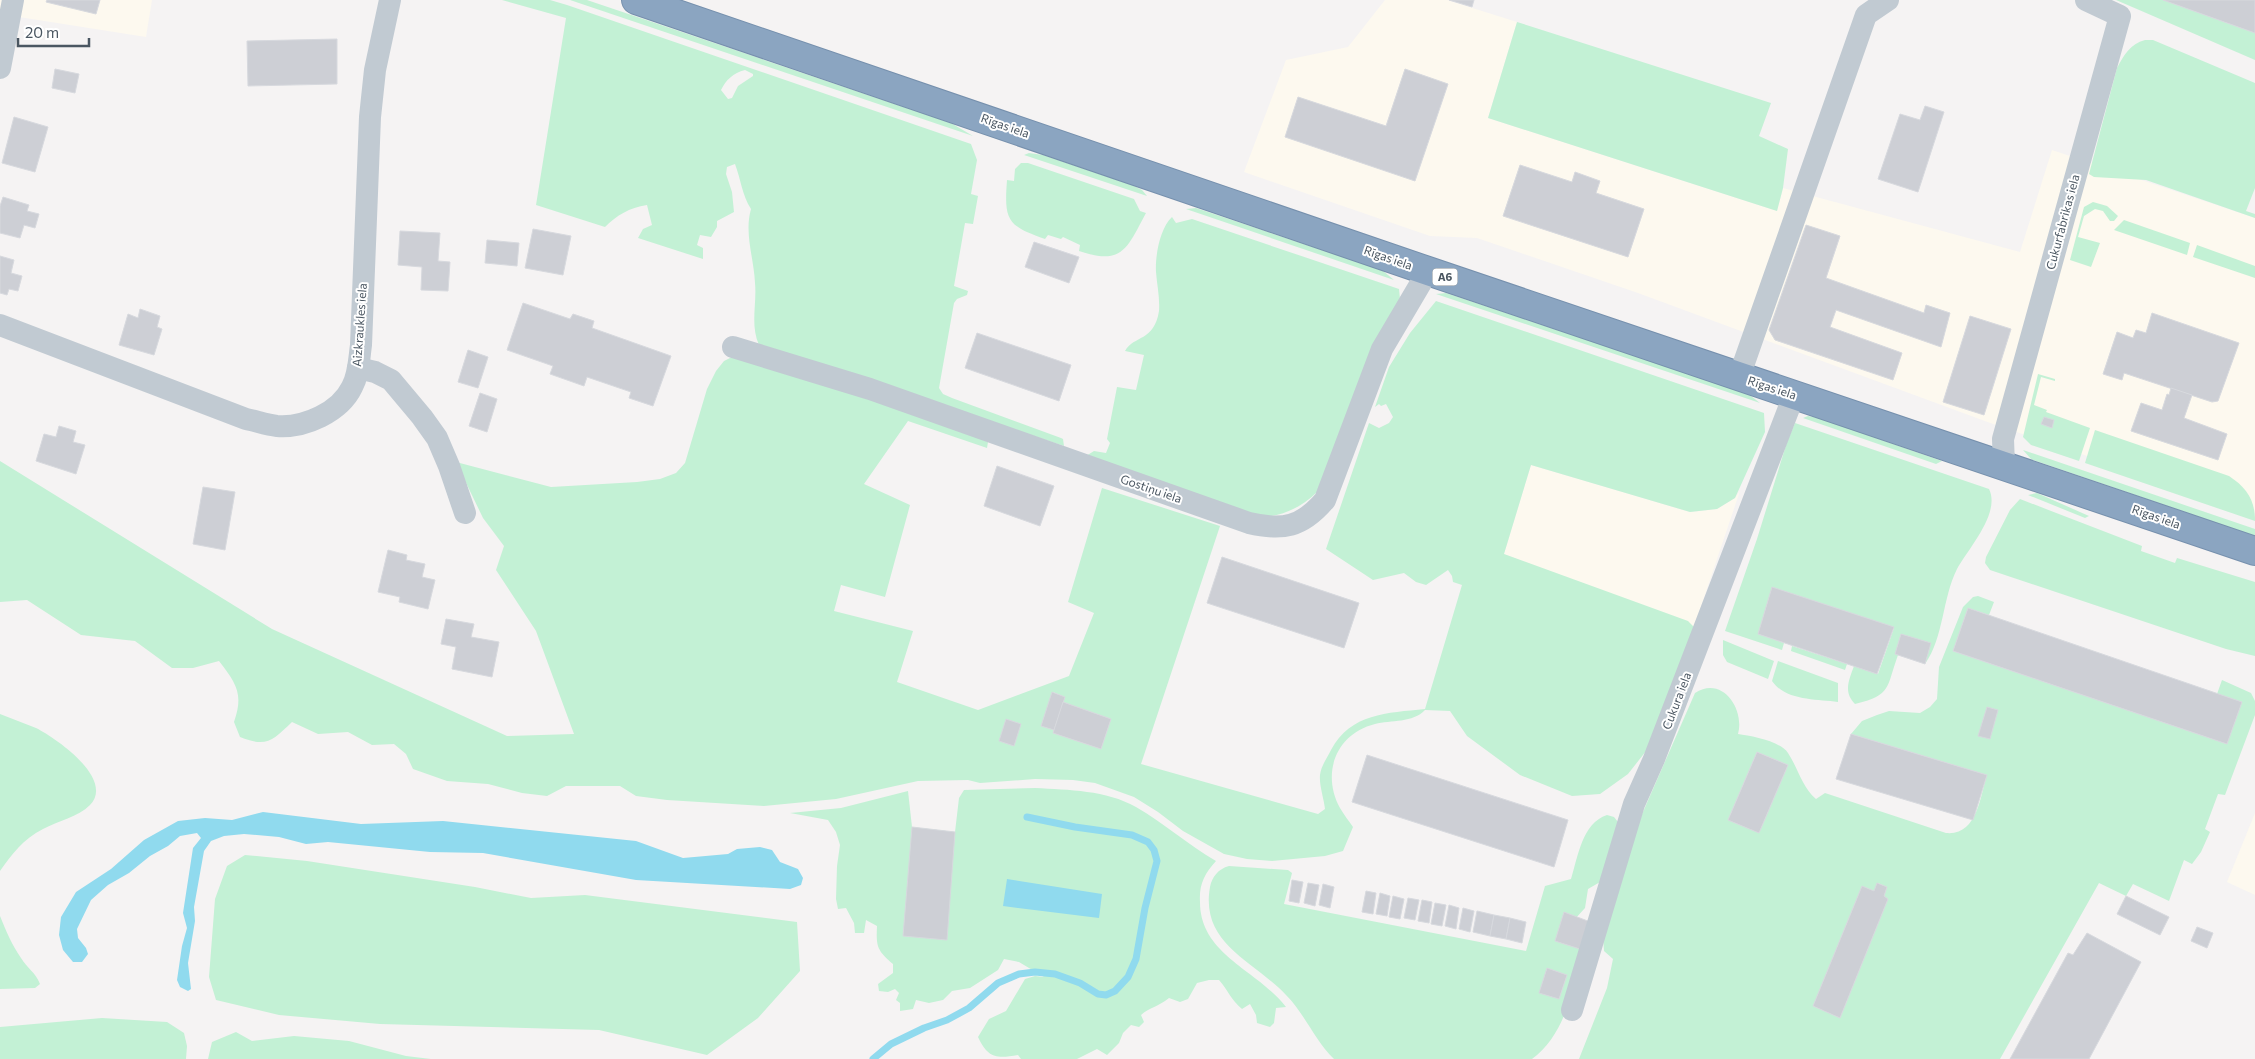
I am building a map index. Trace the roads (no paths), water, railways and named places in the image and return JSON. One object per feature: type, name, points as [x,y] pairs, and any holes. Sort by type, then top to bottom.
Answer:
[{"type":"highway","name":"Rīgas iela","points":[[636,0],[1739,377],[2255,551]]},
{"type":"street","points":[[0,68],[14,0]]},
{"type":"street","name":"Aizkraukles iela","points":[[0,325],[246,419],[278,426],[304,422],[324,415],[341,404],[353,386],[361,345],[370,117],[375,70],[390,0]]},
{"type":"street","points":[[1739,377],[1866,15],[1888,0]]},
{"type":"street","name":"Cukurfabrikas iela","points":[[2004,466],[2003,439],[2120,16],[2086,0]]},
{"type":"street","name":"Gostiņu iela","points":[[732,347],[870,388],[1249,523],[1267,527],[1284,527],[1298,523],[1313,514],[1325,500],[1382,349],[1428,271]]},
{"type":"street","points":[[358,368],[375,372],[391,380],[422,417],[436,438],[449,466],[465,513]]},
{"type":"street","name":"Cukura iela","points":[[1572,1010],[1634,804],[1654,759],[1794,395]]},
{"type":"water","points":[[263,812],[361,824],[443,821],[636,841],[683,858],[728,854],[737,849],[760,847],[772,850],[780,862],[798,869],[803,878],[801,885],[790,889],[636,880],[483,853],[430,852],[328,842],[306,844],[279,837],[244,834],[224,836],[211,841],[204,851],[194,907],[195,921],[188,963],[191,989],[188,991],[180,987],[177,980],[182,946],[187,928],[183,913],[193,848],[201,838],[197,833],[180,836],[129,873],[108,885],[91,900],[77,929],[78,938],[88,954],[82,962],[73,962],[63,950],[59,935],[61,917],[76,892],[111,869],[144,840],[178,821],[205,818],[232,820]]},
{"type":"water","points":[[1007,879],[1102,894],[1099,918],[1003,906]]},
{"type":"waterway","points":[[873,1059],[891,1044],[924,1028],[947,1020],[969,1008],[998,983],[1019,974],[1035,972],[1055,974],[1080,983],[1098,994],[1106,995],[1115,991],[1128,977],[1136,959],[1145,908],[1157,861],[1154,850],[1148,842],[1132,835],[1075,827],[1027,817]]}]
